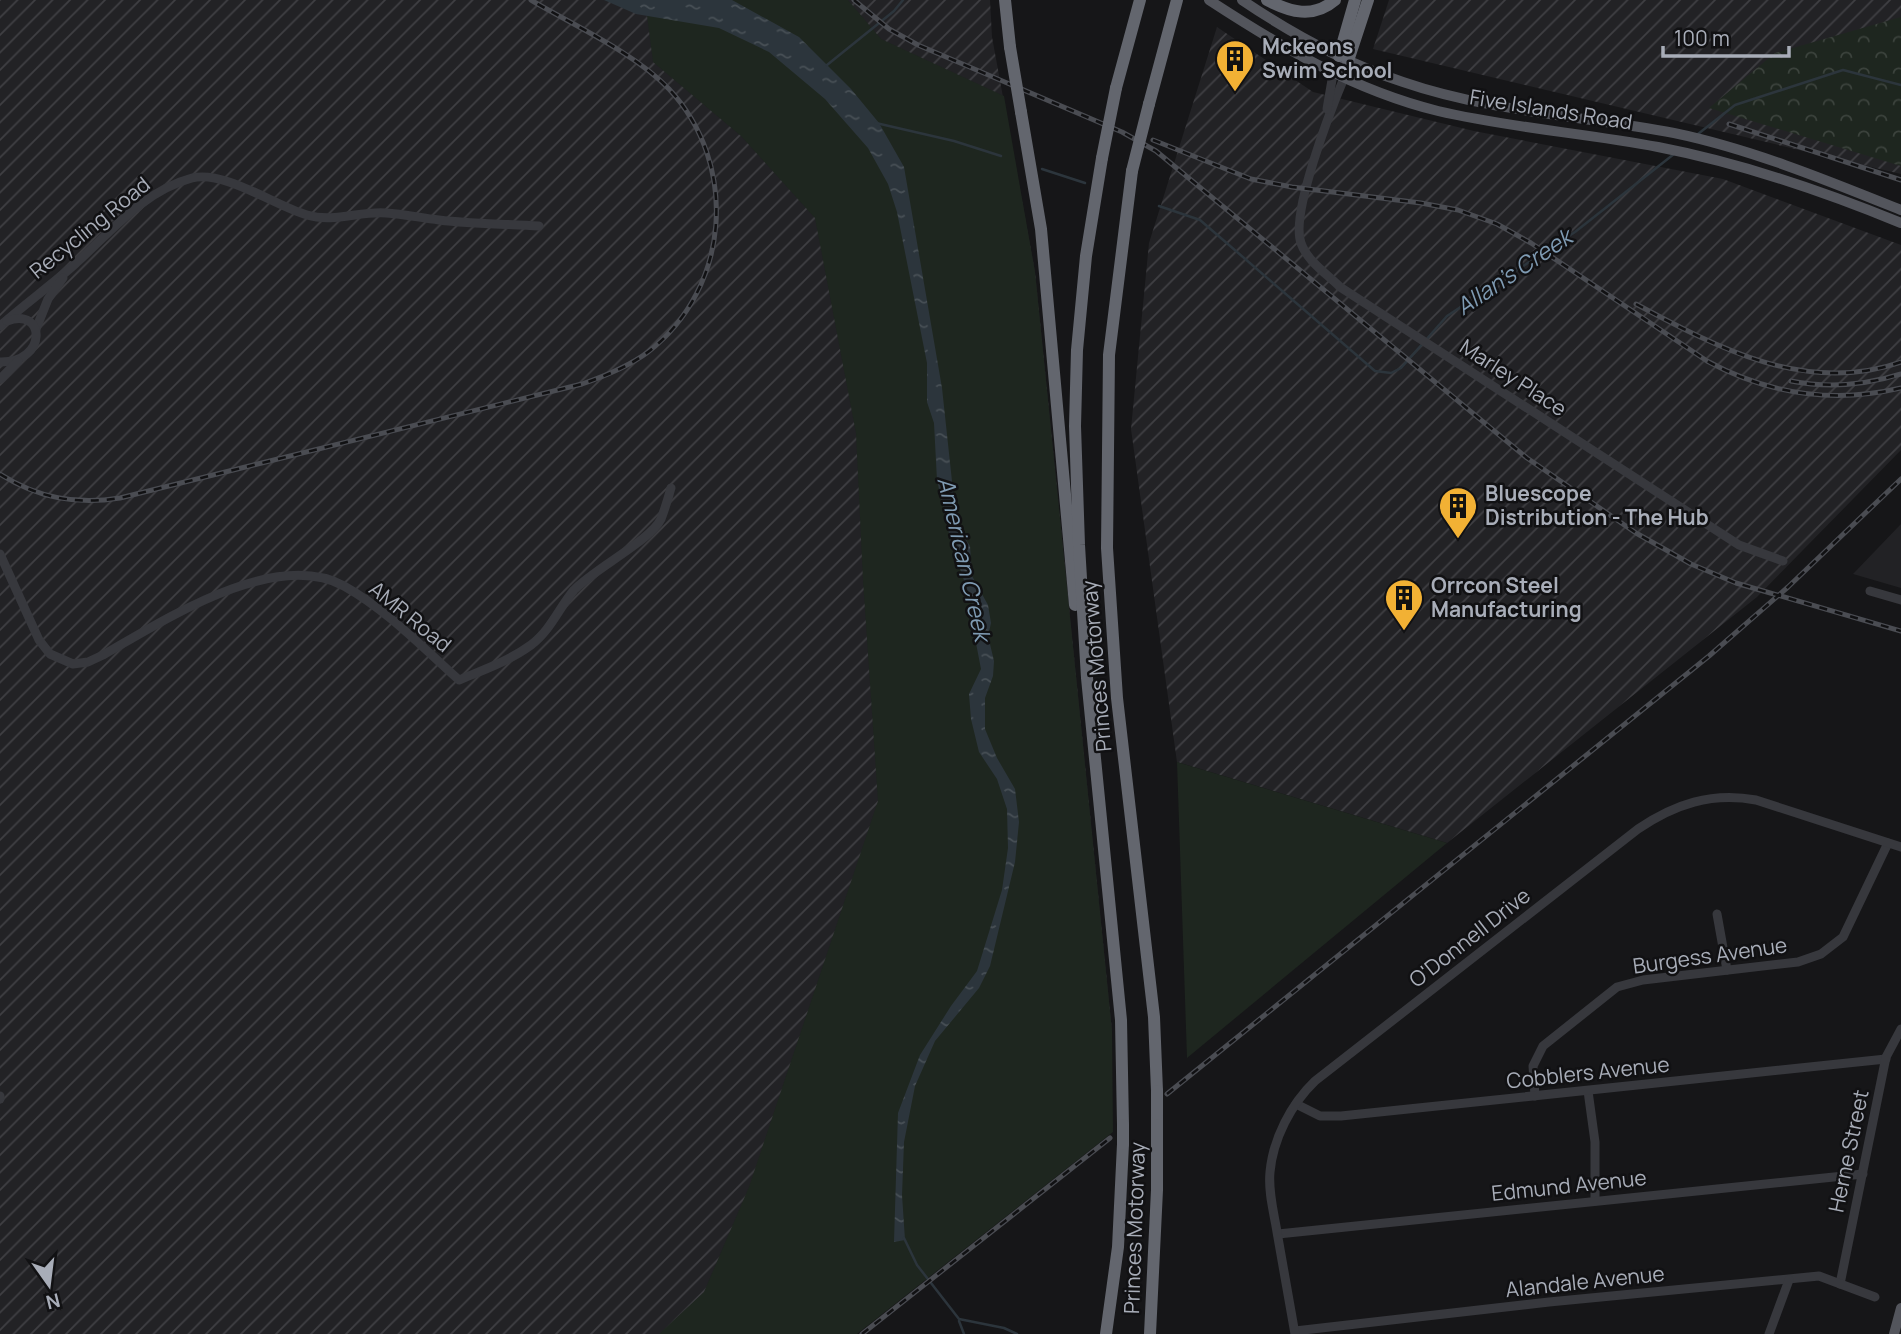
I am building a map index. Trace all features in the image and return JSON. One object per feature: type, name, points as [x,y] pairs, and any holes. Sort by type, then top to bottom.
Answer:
[{"type":"highway","points":[[1005,0],[1010,47],[1041,229],[1073,596],[1087,678]]},
{"type":"highway","name":"Princes Motorway","points":[[1106,1334],[1118,1247],[1123,1144],[1121,1020],[1087,678],[1076,453],[1077,350],[1086,256],[1102,158],[1116,88],[1140,0]]},
{"type":"highway","name":"Princes Motorway","points":[[1150,1334],[1157,1190],[1154,1017],[1117,698],[1107,548],[1109,355],[1132,172],[1177,0]]},
{"type":"highway","points":[[1267,0],[1301,13],[1324,8],[1335,0]]},
{"type":"highway","points":[[1344,59],[1355,0]]},
{"type":"highway","points":[[1344,59],[1368,0]]},
{"type":"main road","name":"Five Islands Road","points":[[1209,0],[1257,31],[1338,76],[1437,110],[1689,154],[1815,189],[1901,223]]},
{"type":"main road","name":"Five Islands Road","points":[[1242,0],[1308,42],[1403,82],[1444,94],[1704,140],[1812,174],[1901,210]]},
{"type":"main road","points":[[1338,76],[1344,59]]},
{"type":"main road","points":[[1894,1334],[1901,1308]]},
{"type":"street","name":"Marley Place","points":[[1338,76],[1306,189],[1299,227],[1300,241],[1307,255],[1340,287],[1739,545],[1783,561]]},
{"type":"street","name":"Recycling Road","points":[[0,326],[73,266],[123,218],[170,187],[201,177],[222,181],[319,217],[340,218],[383,212],[440,220],[539,226]]},
{"type":"street","points":[[0,379],[33,349],[36,329],[48,299],[73,266]]},
{"type":"street","points":[[0,326],[9,320],[20,318],[30,322],[36,329]]},
{"type":"street","points":[[0,362],[18,361]]},
{"type":"street","name":"AMR Road","points":[[0,554],[38,640],[50,654],[73,664],[88,662],[103,655],[217,594],[262,579],[299,576],[327,580],[343,586],[391,618],[459,680],[513,656],[532,644],[546,631],[574,591],[587,578],[647,534],[660,521],[671,488]]},
{"type":"street","points":[[1870,591],[1901,600]]},
{"type":"street","name":"O'Donnell Drive","points":[[1295,1333],[1270,1173],[1279,1136],[1303,1093],[1315,1081],[1638,829],[1671,809],[1698,801],[1739,797],[1756,800],[1901,847]]},
{"type":"street","name":"Burgess Avenue","points":[[1535,1096],[1533,1066],[1543,1046],[1617,987],[1643,980],[1798,962],[1821,954],[1843,937],[1888,843]]},
{"type":"street","points":[[1717,914],[1727,970]]},
{"type":"street","name":"Herne Street","points":[[1840,1284],[1886,1059],[1901,1029]]},
{"type":"street","name":"Cobblers Avenue","points":[[1296,1104],[1320,1116],[1341,1115],[1886,1059]]},
{"type":"street","points":[[1588,1091],[1595,1142],[1595,1201]]},
{"type":"street","name":"Edmund Avenue","points":[[1278,1234],[1863,1174]]},
{"type":"street","name":"Alandale Avenue","points":[[1295,1333],[1549,1303],[1819,1276],[1875,1297]]},
{"type":"street","points":[[1769,1334],[1789,1280]]},
{"type":"shaded area","points":[[0,0],[990,0],[992,37],[1035,272],[1112,1031],[852,1334],[0,1334]]},
{"type":"shaded area","points":[[1389,0],[1901,0],[1901,174],[1373,49]]},
{"type":"shaded area","points":[[1217,27],[1313,92],[1474,131],[1723,179],[1901,245],[1901,450],[1757,597],[1447,843],[1177,762],[1131,429],[1149,243]]},
{"type":"shaded area","points":[[1901,524],[1901,588],[1853,574]]},
{"type":"green space","points":[[645,0],[848,0],[881,39],[1004,96],[1035,272],[1112,1031],[1113,1132],[857,1334],[659,1334],[704,1292],[749,1187],[878,801],[856,433],[815,218],[741,136],[653,62]]},
{"type":"green space","points":[[1901,17],[1901,166],[1709,108],[1775,53]]},
{"type":"green space","points":[[1177,762],[1447,843],[1187,1058]]},
{"type":"water","points":[[604,0],[732,0],[799,37],[851,89],[879,123],[904,167],[942,388],[954,500],[960,530],[970,546],[972,576],[988,605],[991,623],[988,636],[994,661],[993,676],[985,698],[985,729],[997,758],[1015,789],[1019,822],[1015,862],[990,966],[979,988],[935,1041],[915,1086],[904,1142],[902,1195],[905,1240],[894,1242],[898,1113],[920,1055],[977,971],[1002,890],[1008,848],[1007,809],[997,779],[979,752],[971,719],[969,694],[981,669],[972,604],[951,542],[937,480],[934,423],[927,402],[927,363],[897,212],[888,184],[868,148],[825,99],[769,52],[719,28],[636,14]]},
{"type":"waterway","points":[[827,65],[894,11],[903,0]]},
{"type":"waterway","name":"Allan's Creek","points":[[1698,134],[1735,105],[1843,70],[1901,85]]},
{"type":"waterway","name":"Allan's Creek","points":[[876,123],[954,141],[1001,156]]},
{"type":"waterway","name":"Allan's Creek","points":[[1159,206],[1200,220],[1375,371],[1391,373],[1401,368],[1447,316],[1575,232],[1674,154]]},
{"type":"waterway","name":"Allan's Creek","points":[[1042,169],[1085,183]]},
{"type":"waterway","name":"American Creek","points":[[904,1238],[917,1265],[959,1319],[1004,1328],[1017,1334]]},
{"type":"waterway","points":[[959,1321],[964,1334]]},
{"type":"railway","points":[[0,474],[29,489],[58,498],[88,501],[120,498],[582,384],[616,371],[648,352],[676,325],[696,294],[710,260],[716,225],[715,188],[707,153],[692,119],[669,89],[655,76],[603,40],[531,0]]},
{"type":"railway","points":[[854,0],[889,29],[918,45],[1122,132],[1156,151],[1527,458],[1636,533],[1691,564],[1736,583],[1901,631]]},
{"type":"railway","points":[[1729,124],[1901,180]]},
{"type":"railway","points":[[1153,140],[1251,179],[1292,187],[1421,203],[1458,210],[1497,224],[1531,243],[1707,361],[1753,381],[1801,393],[1826,395],[1876,393],[1901,388]]},
{"type":"railway","points":[[1636,304],[1731,350],[1797,370],[1831,373],[1866,371],[1901,362]]},
{"type":"railway","points":[[1791,381],[1846,384],[1901,374]]},
{"type":"railway","points":[[1167,1094],[1709,656],[1788,587],[1901,479]]},
{"type":"railway","points":[[862,1334],[1110,1138]]},
{"type":"place","name":"Mckeons Swim School","points":[[1235,93]]},
{"type":"place","name":"Bluescope Distribution - The Hub","points":[[1458,540]]},
{"type":"place","name":"Orrcon Steel Manufacturing","points":[[1404,632]]}]
